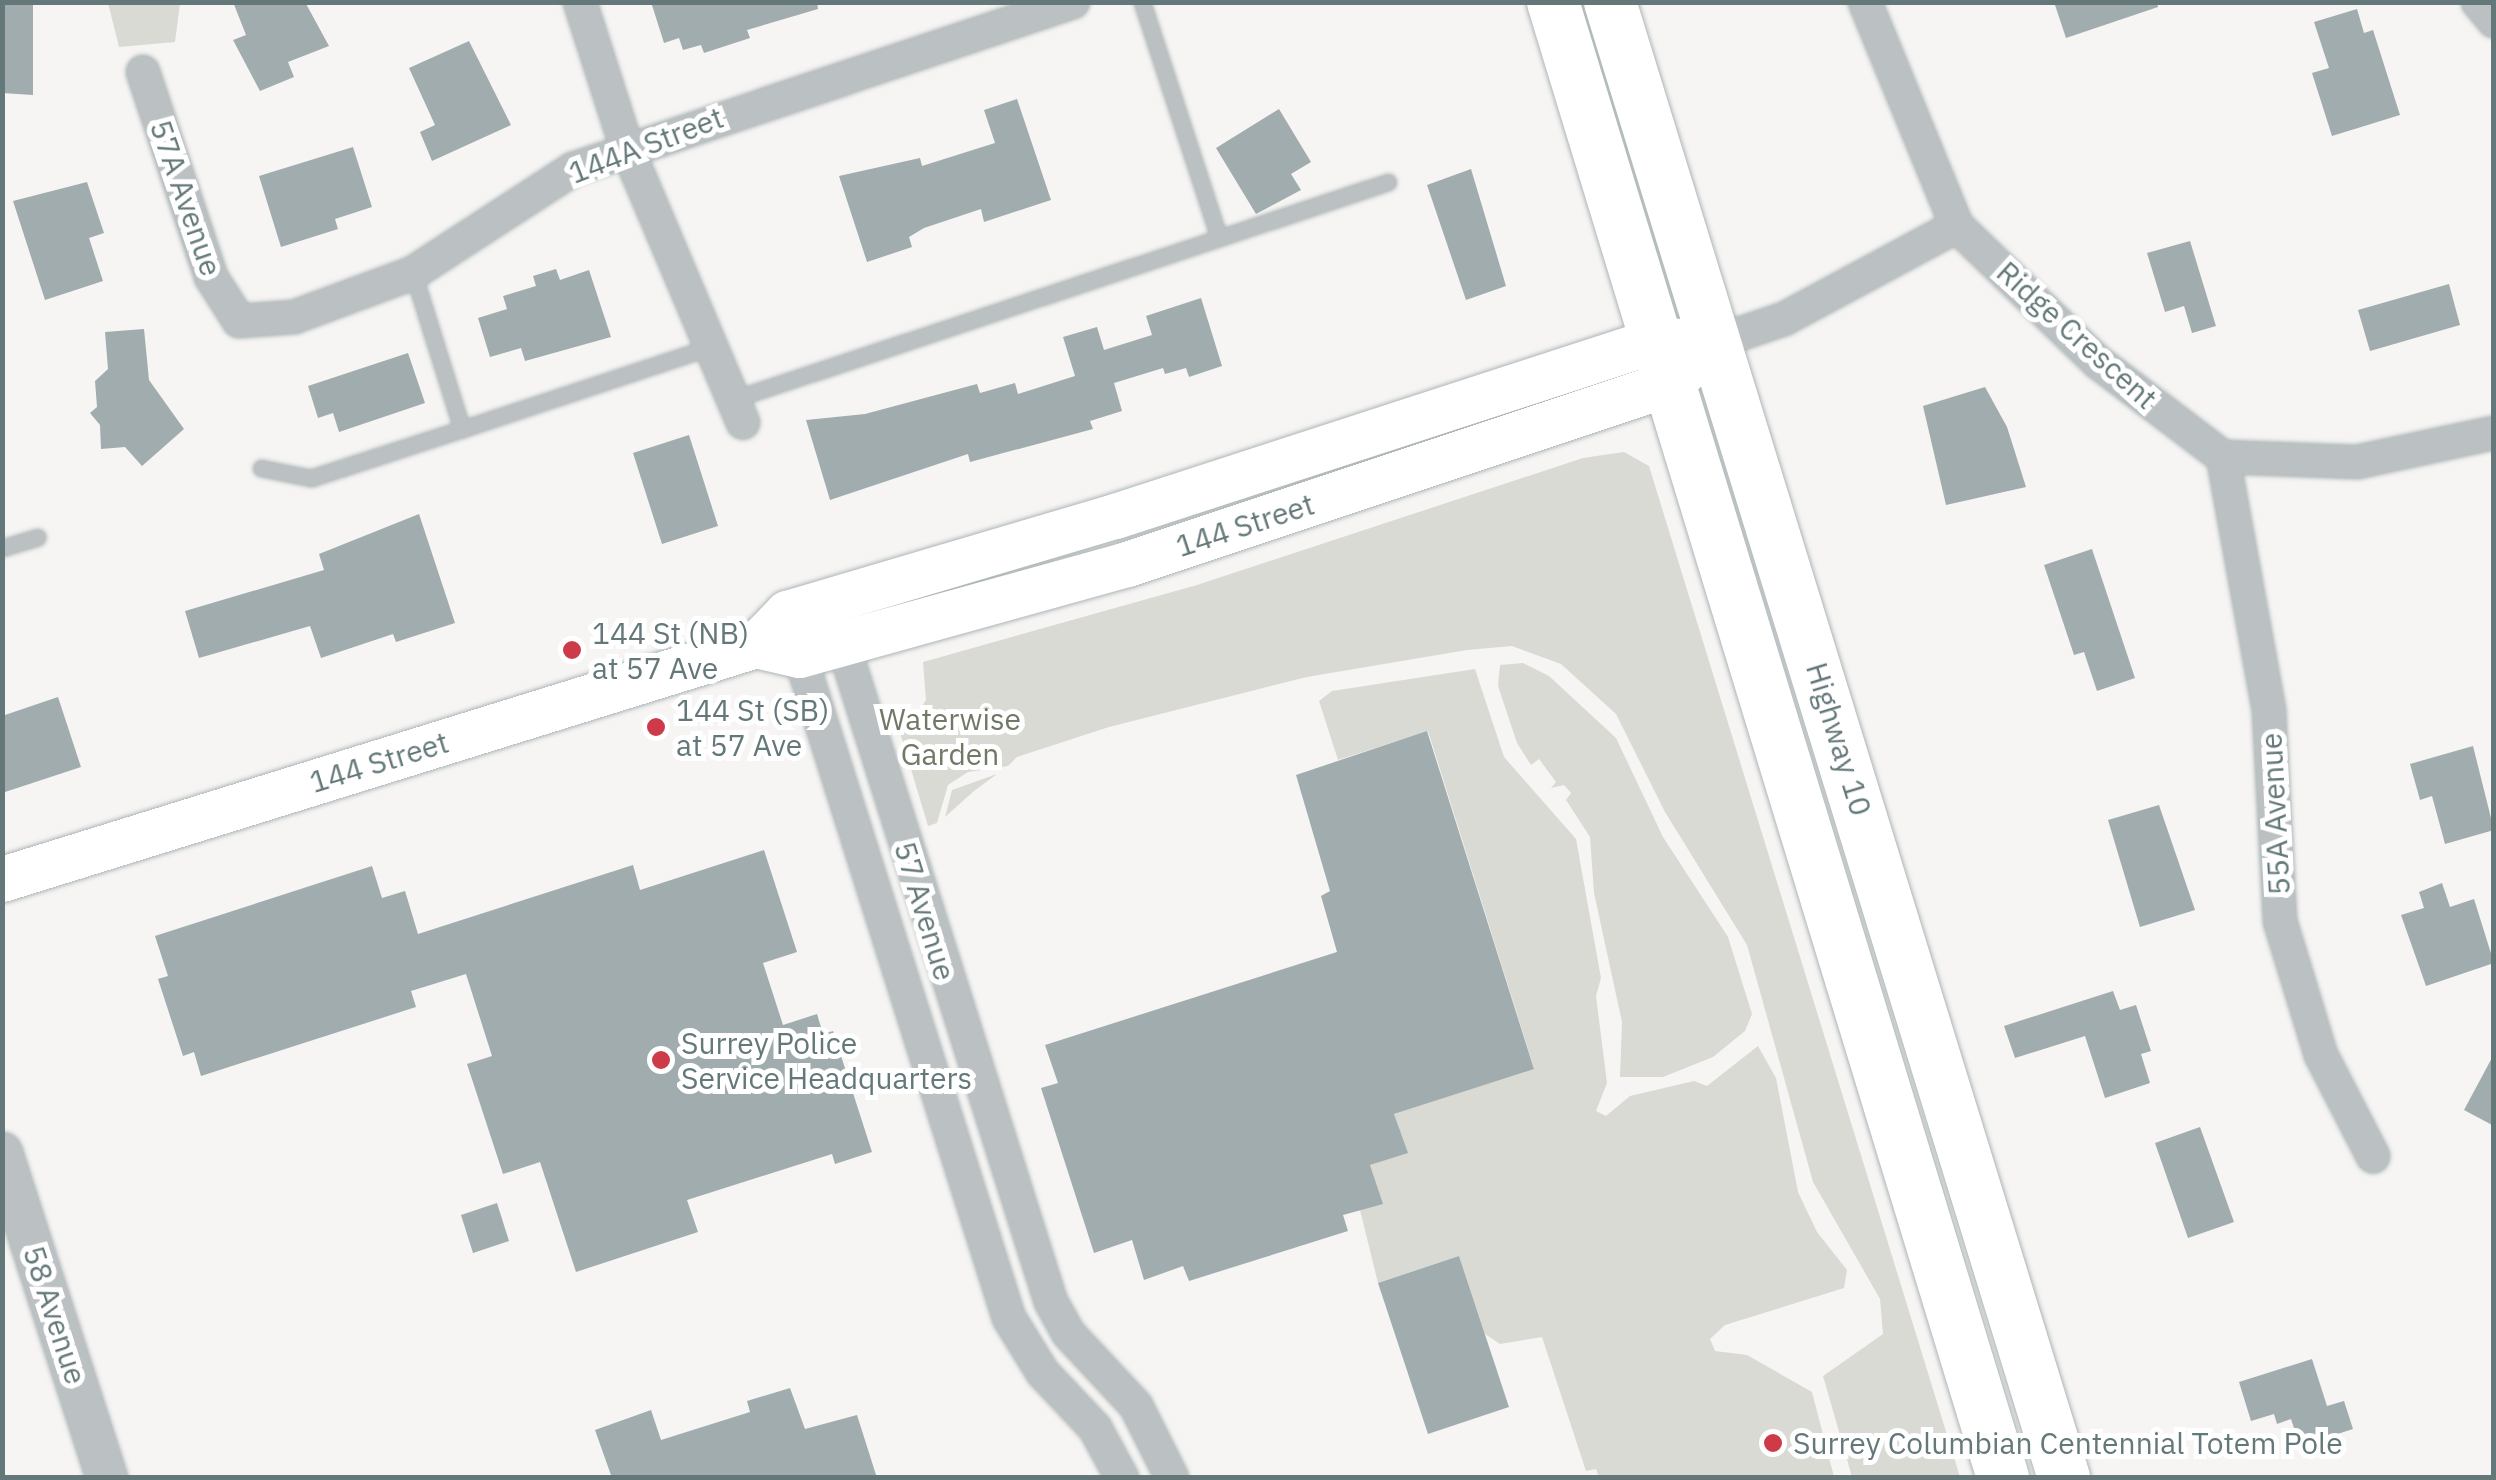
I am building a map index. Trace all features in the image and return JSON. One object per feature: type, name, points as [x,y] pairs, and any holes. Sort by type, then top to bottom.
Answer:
[{"type":"highway","name":"Highway 10","points":[[1552,2],[2003,1478]]},
{"type":"highway","name":"Highway 10","points":[[1610,2],[2064,1478]]},
{"type":"main road","name":"144 Street","points":[[793,634],[843,643],[1127,564],[1716,342]]},
{"type":"main road","name":"144 Street","points":[[2,880],[793,634],[830,600],[1663,361]]},
{"type":"street","points":[[580,2],[627,148],[738,411]]},
{"type":"street","name":"144A Street","points":[[239,320],[294,317],[413,274],[572,169],[627,148],[1073,2]]},
{"type":"street","name":"Ridge Crescent","points":[[1865,2],[1957,226],[2098,362],[2222,457]]},
{"type":"street","points":[[2478,2],[2494,22]]},
{"type":"street","name":"57A Avenue","points":[[142,72],[211,278],[239,320]]},
{"type":"street","name":"144 Street","points":[[1716,342],[1784,318],[1957,226]]},
{"type":"street","points":[[2222,457],[2357,462],[2494,433]]},
{"type":"street","name":"55A Avenue","points":[[2222,457],[2269,712],[2280,921],[2321,1056],[2373,1156]]},
{"type":"street","name":"57 Avenue","points":[[830,600],[1051,1302],[1068,1334],[1136,1406],[1172,1478]]},
{"type":"street","name":"57 Avenue","points":[[793,634],[1009,1318],[1043,1373],[1095,1428],[1122,1478]]},
{"type":"street","name":"58 Avenue","points":[[2,1154],[107,1478]]},
{"type":"lane","points":[[1142,2],[1219,238]]},
{"type":"lane","points":[[738,411],[1219,238],[1388,182]]},
{"type":"lane","points":[[413,274],[462,429]]},
{"type":"lane","points":[[262,468],[310,478],[713,346]]},
{"type":"lane","points":[[2,548],[38,536]]},
{"type":"green space","points":[[108,3],[180,3],[175,42],[119,47]]},
{"type":"green space","name":"Waterwise Garden","points":[[1624,452],[1649,466],[1960,1477],[1852,1477],[1823,1376],[1883,1334],[1880,1299],[1813,1182],[1747,945],[1665,812],[1616,714],[1561,664],[1512,646],[1467,650],[1307,677],[1109,727],[1017,757],[1008,766],[968,772],[948,785],[937,823],[928,826],[896,719],[919,711],[926,700],[923,662],[1197,585],[1583,458]]},
{"type":"green space","points":[[1523,663],[1549,676],[1616,738],[1663,837],[1728,937],[1752,1014],[1745,1031],[1713,1057],[1663,1077],[1620,1077],[1622,1022],[1594,893],[1590,837],[1566,800],[1571,793],[1564,785],[1551,788],[1556,782],[1539,759],[1531,765],[1517,743],[1498,686],[1500,665]]},
{"type":"green space","points":[[1475,669],[1504,757],[1576,839],[1601,978],[1596,996],[1607,1083],[1596,1111],[1606,1116],[1630,1096],[1694,1081],[1707,1086],[1758,1046],[1776,1078],[1798,1192],[1817,1232],[1847,1270],[1844,1288],[1725,1325],[1710,1339],[1715,1351],[1747,1355],[1812,1392],[1834,1477],[1599,1477],[1596,1469],[1586,1471],[1542,1337],[1500,1344],[1485,1334],[1459,1256],[1378,1283],[1360,1210],[1382,1203],[1370,1165],[1407,1153],[1394,1114],[1534,1068],[1428,731],[1338,760],[1319,701],[1332,691]]},
{"type":"green space","points":[[997,774],[974,791],[945,817],[952,790]]},
{"type":"building","points":[[2,2],[33,3],[33,95],[2,93]]},
{"type":"building","points":[[233,2],[305,2],[329,46],[288,62],[294,77],[260,91],[233,40],[246,35]]},
{"type":"building","points":[[651,2],[817,2],[818,9],[747,30],[750,38],[704,53],[701,45],[683,50],[679,38],[664,43]]},
{"type":"building","points":[[2054,2],[2157,2],[2158,7],[2066,38]]},
{"type":"building","points":[[2357,9],[2364,33],[2373,30],[2400,115],[2332,136],[2312,73],[2329,68],[2314,22]]},
{"type":"building","points":[[469,41],[511,125],[432,161],[420,132],[435,125],[409,68]]},
{"type":"building","points":[[1017,99],[1051,200],[984,222],[981,209],[924,228],[909,237],[912,247],[867,262],[839,176],[920,158],[922,166],[995,143],[984,110]]},
{"type":"building","points":[[1279,109],[1311,162],[1291,174],[1301,190],[1256,214],[1216,148]]},
{"type":"building","points":[[353,147],[372,207],[335,219],[338,229],[281,247],[259,176]]},
{"type":"building","points":[[1471,169],[1506,286],[1466,300],[1427,185]]},
{"type":"building","points":[[87,182],[104,233],[89,238],[103,281],[45,300],[13,201]]},
{"type":"building","points":[[2190,241],[2216,326],[2192,333],[2184,306],[2165,312],[2147,253]]},
{"type":"building","points":[[556,269],[560,280],[589,270],[611,337],[525,361],[521,348],[490,357],[478,318],[507,309],[503,296],[536,286],[533,276]]},
{"type":"building","points":[[2449,284],[2460,325],[2370,351],[2358,310]]},
{"type":"building","points":[[1201,298],[1222,366],[1189,377],[1186,368],[1165,374],[1163,368],[1114,383],[1122,411],[1090,421],[1093,429],[970,462],[968,454],[830,500],[806,420],[865,414],[977,384],[980,393],[1015,383],[1018,394],[1075,376],[1063,337],[1097,327],[1104,350],[1152,335],[1146,316]]},
{"type":"building","points":[[144,329],[149,380],[184,429],[142,466],[125,447],[101,449],[100,425],[90,413],[97,407],[95,381],[108,369],[105,332]]},
{"type":"building","points":[[408,353],[425,403],[339,432],[333,413],[318,418],[308,386]]},
{"type":"building","points":[[1985,387],[2007,427],[2026,487],[1946,505],[1923,406]]},
{"type":"building","points":[[689,435],[718,526],[662,544],[633,453]]},
{"type":"building","points":[[419,514],[455,623],[396,642],[393,634],[321,658],[310,626],[199,658],[185,611],[324,570],[319,554]]},
{"type":"building","points":[[2092,549],[2135,678],[2097,691],[2084,652],[2074,655],[2044,565]]},
{"type":"building","points":[[58,697],[81,767],[2,793],[2,716]]},
{"type":"building","points":[[1427,731],[1534,1069],[1394,1114],[1408,1153],[1370,1165],[1383,1204],[1343,1215],[1348,1231],[1189,1281],[1183,1266],[1144,1280],[1132,1240],[1094,1253],[1041,1088],[1058,1083],[1045,1045],[1337,952],[1321,896],[1330,891],[1296,775]]},
{"type":"building","points":[[2473,746],[2494,830],[2445,844],[2432,796],[2420,800],[2410,764]]},
{"type":"building","points":[[2159,805],[2195,910],[2140,927],[2108,820]]},
{"type":"building","name":"Surrey Police Service Headquarters","points":[[764,850],[797,952],[763,963],[783,1025],[817,1014],[823,1034],[833,1031],[872,1152],[835,1164],[832,1154],[687,1200],[698,1232],[576,1272],[540,1162],[503,1174],[467,1064],[492,1056],[466,974],[411,991],[416,1007],[201,1076],[194,1052],[183,1056],[158,979],[168,976],[155,936],[372,866],[382,898],[405,891],[418,934],[633,865],[640,890]]},
{"type":"building","points":[[2442,883],[2450,907],[2474,899],[2494,963],[2426,986],[2401,915],[2424,908],[2419,892]]},
{"type":"building","points":[[2113,991],[2120,1010],[2136,1005],[2151,1051],[2141,1054],[2150,1083],[2105,1098],[2085,1036],[2015,1058],[2004,1026]]},
{"type":"building","points":[[2494,1054],[2494,1126],[2464,1110]]},
{"type":"building","points":[[2200,1127],[2234,1222],[2188,1238],[2155,1143]]},
{"type":"building","points":[[497,1203],[509,1241],[473,1253],[461,1215]]},
{"type":"building","points":[[1459,1256],[1509,1407],[1428,1434],[1378,1283]]},
{"type":"building","points":[[2312,1359],[2327,1406],[2344,1401],[2353,1429],[2300,1446],[2291,1419],[2277,1424],[2274,1414],[2251,1421],[2239,1382]]},
{"type":"building","points":[[790,1388],[805,1429],[857,1415],[877,1478],[612,1478],[595,1430],[651,1410],[661,1440],[750,1412],[747,1401]]},
{"type":"place","name":"144 St (NB) at 57 Ave","points":[[572,650]]},
{"type":"place","name":"144 St (SB) at 57 Ave","points":[[656,727]]},
{"type":"place","name":"Surrey Police Service Headquarters","points":[[661,1060]]},
{"type":"place","name":"Surrey Columbian Centennial Totem Pole","points":[[1773,1443]]}]
